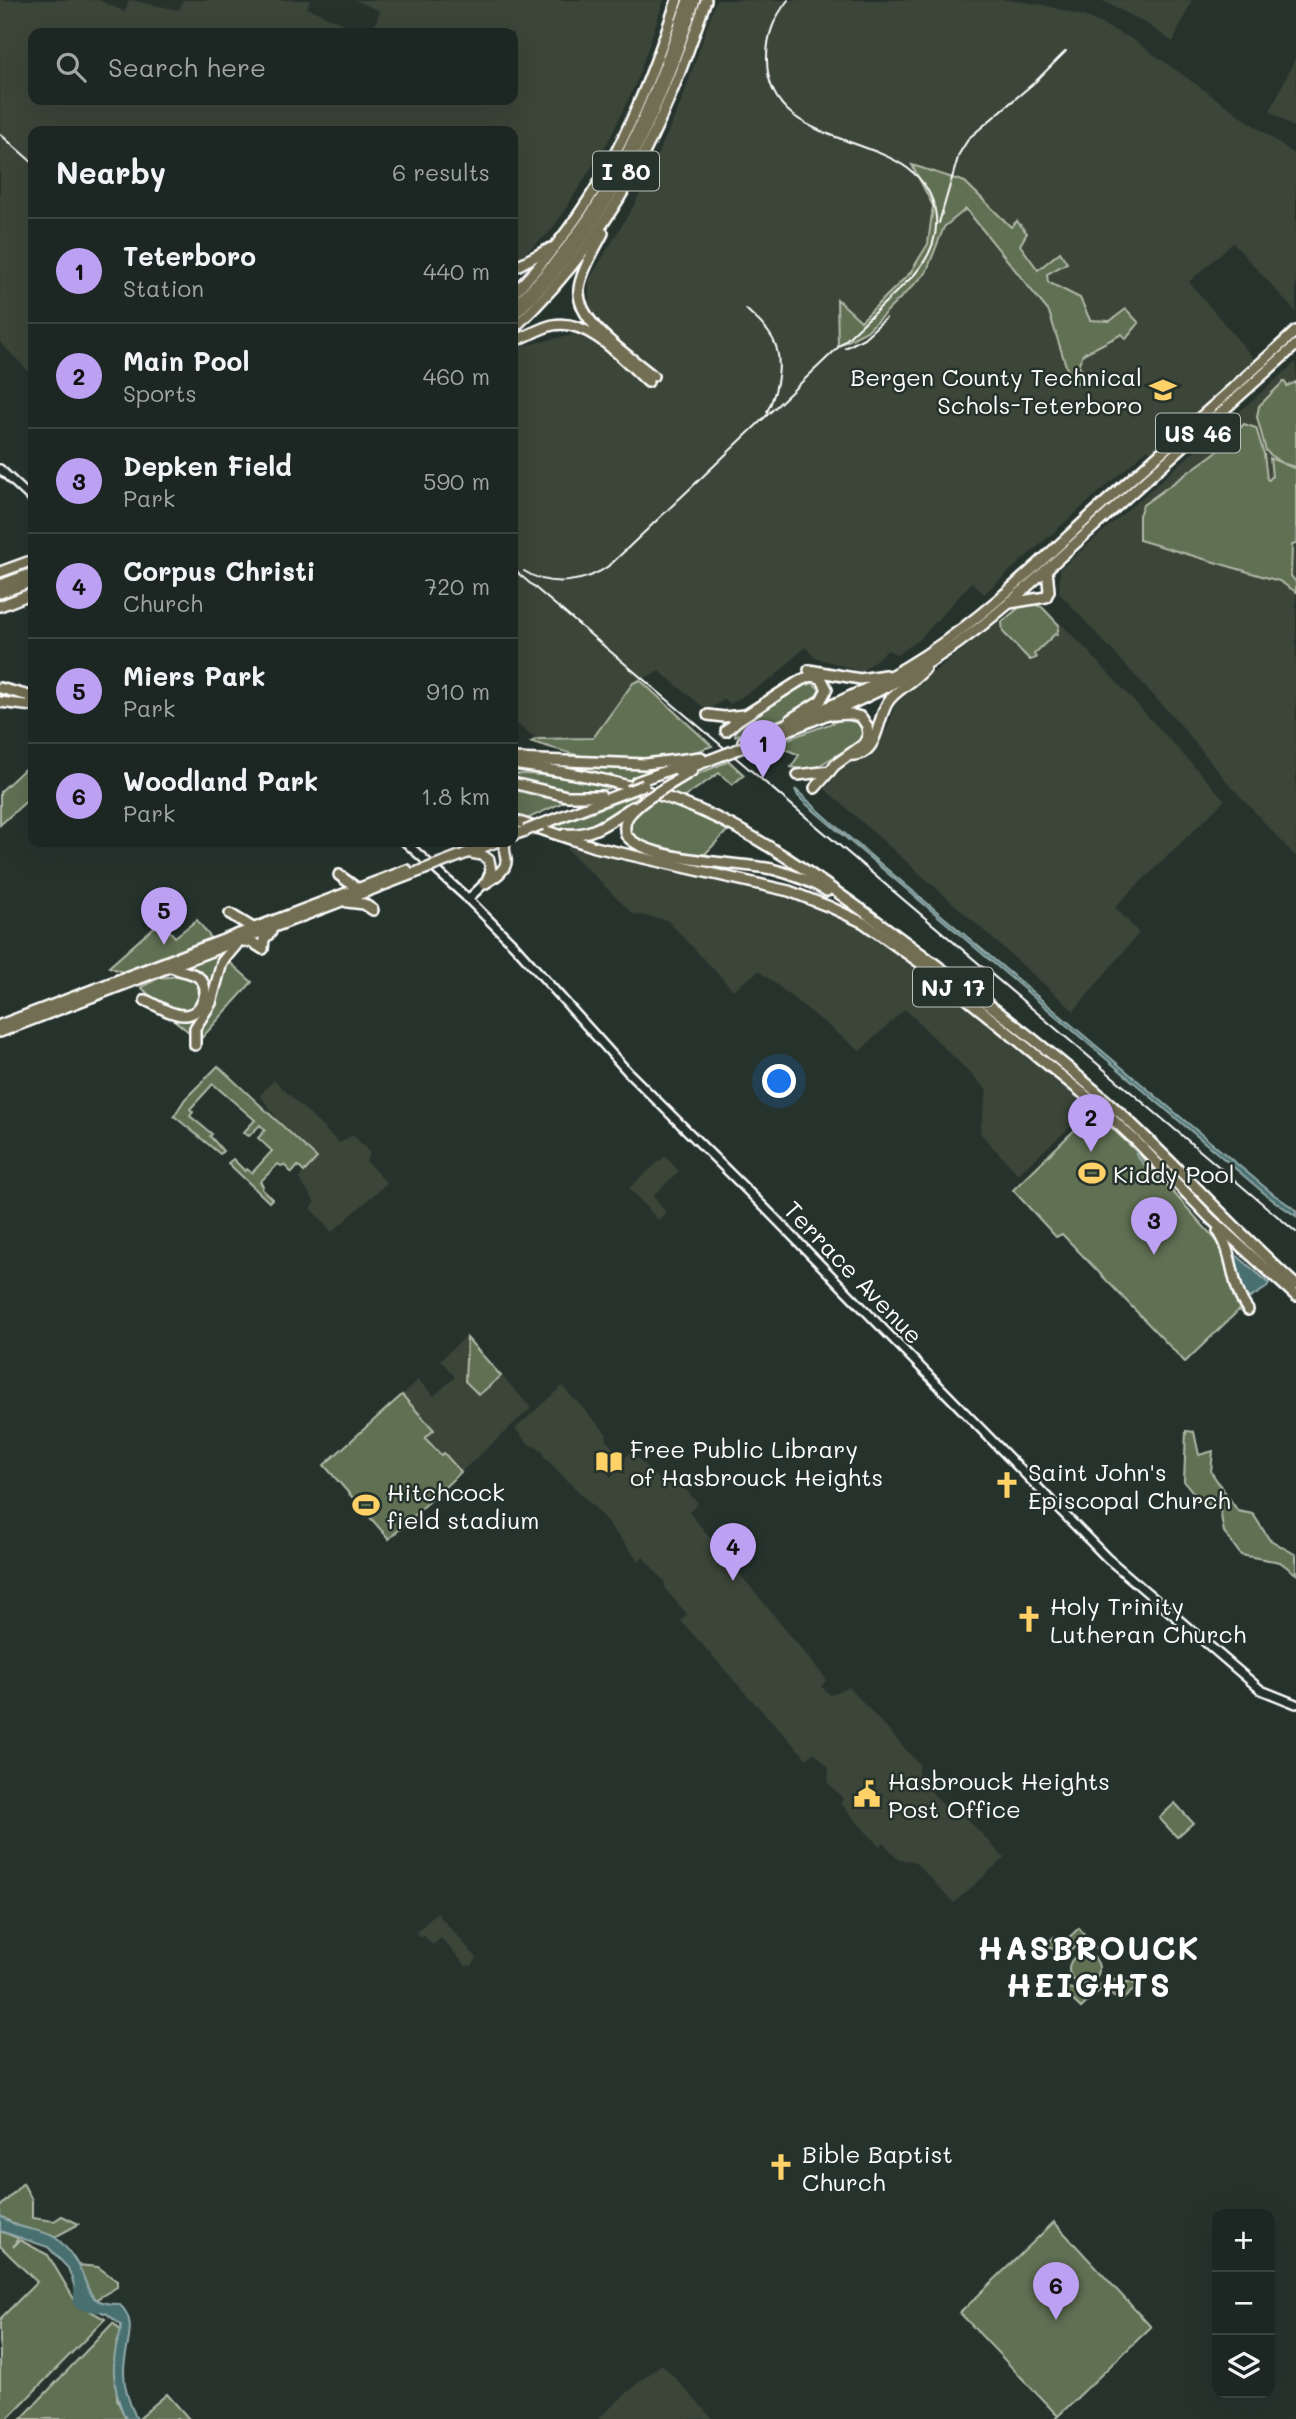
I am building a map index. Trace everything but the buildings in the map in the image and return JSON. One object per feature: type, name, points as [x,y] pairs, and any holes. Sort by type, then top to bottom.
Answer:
[{"type":"highway","name":"I 80","points":[[518,288],[557,244],[586,204],[620,146],[648,85],[677,0]]},
{"type":"highway","name":"I 80","points":[[518,301],[572,241],[619,171],[655,94],[688,0]]},
{"type":"highway","name":"I 80","points":[[518,311],[574,250],[621,180],[659,103],[695,0]]},
{"type":"highway","name":"I 80","points":[[518,324],[565,276],[615,207],[659,126],[706,0]]},
{"type":"highway","points":[[518,339],[556,324],[581,327],[651,379],[593,325],[580,302],[583,275],[615,207]]},
{"type":"highway","points":[[518,265],[557,244]]},
{"type":"highway","name":"US 46","points":[[756,739],[835,704],[895,673],[966,626],[1296,331]]},
{"type":"highway","name":"US 46","points":[[518,830],[539,825],[640,783],[824,716],[872,695],[928,665],[967,638],[1008,604],[1296,345]]},
{"type":"highway","points":[[1012,587],[1032,583],[1039,570],[1072,539],[1081,526]]},
{"type":"highway","points":[[1,572],[28,562]]},
{"type":"highway","points":[[1008,604],[1045,597],[1049,590],[1047,569]]},
{"type":"highway","points":[[0,585],[28,575]]},
{"type":"highway","points":[[0,593],[28,583]]},
{"type":"highway","points":[[0,606],[28,595]]},
{"type":"highway","points":[[850,755],[860,753],[870,745],[888,702],[916,680],[928,665]]},
{"type":"highway","points":[[757,708],[775,691],[809,670],[860,679],[895,673]]},
{"type":"highway","points":[[726,731],[745,715],[805,678],[821,678],[827,689],[824,697],[780,727]]},
{"type":"highway","points":[[0,688],[28,696]]},
{"type":"highway","points":[[2,702],[28,705]]},
{"type":"highway","points":[[708,715],[724,718],[745,715]]},
{"type":"highway","points":[[815,788],[830,771],[866,741],[868,732],[866,723],[855,715],[824,716]]},
{"type":"highway","points":[[518,758],[645,764],[707,758]]},
{"type":"highway","points":[[539,825],[567,835],[584,834],[600,828],[707,758]]},
{"type":"highway","name":"NJ 17","points":[[518,765],[603,778],[639,788],[699,810],[739,829],[788,858],[988,1003],[1071,1070],[1129,1121],[1248,1242],[1296,1285]]},
{"type":"highway","points":[[798,775],[830,771]]},
{"type":"highway","points":[[518,784],[567,796],[601,796]]},
{"type":"highway","name":"US 46","points":[[539,825],[601,796],[624,790]]},
{"type":"highway","points":[[643,802],[629,814],[624,826],[628,838],[638,845],[694,859],[771,869],[789,874],[839,897],[885,927]]},
{"type":"highway","name":"NJ 17","points":[[539,825],[595,847],[789,891],[864,923],[933,971],[1097,1104],[1211,1219],[1296,1296]]},
{"type":"highway","points":[[138,976],[172,967],[276,928],[358,889],[418,869],[470,847]]},
{"type":"highway","points":[[438,861],[482,847]]},
{"type":"highway","points":[[484,884],[505,866],[504,847]]},
{"type":"highway","points":[[466,853],[482,855],[489,860],[491,874],[484,884]]},
{"type":"highway","points":[[0,1032],[253,928],[383,887],[418,869]]},
{"type":"highway","points":[[338,900],[339,875],[358,889]]},
{"type":"highway","points":[[338,900],[364,904],[373,910],[372,896],[383,887]]},
{"type":"highway","points":[[229,938],[233,926],[230,914],[253,928]]},
{"type":"highway","points":[[241,941],[252,942],[263,949],[264,939],[276,928]]},
{"type":"highway","points":[[195,1045],[195,1028],[211,1003],[222,962],[241,941]]},
{"type":"highway","points":[[145,1000],[181,1014],[190,1014],[198,1009],[204,996],[202,981],[196,975],[172,967]]},
{"type":"highway","points":[[0,1025],[105,989]]},
{"type":"highway","points":[[1211,1219],[1228,1248],[1240,1297],[1248,1310]]},
{"type":"main road","points":[[0,470],[28,495]]},
{"type":"main road","name":"Terrace Avenue","points":[[411,847],[468,899],[628,1072],[773,1216],[1107,1558],[1261,1690],[1296,1704]]},
{"type":"main road","points":[[468,899],[484,884]]},
{"type":"shaded area","points":[[0,0],[99,0],[125,12],[129,0],[179,10],[183,0],[310,0],[307,8],[354,28],[28,28],[28,105],[518,105],[518,28],[374,28],[380,11],[355,0],[664,0],[636,83],[609,140],[552,230],[518,260],[518,126],[28,126],[28,371],[0,342]]},
{"type":"shaded area","points":[[716,0],[1009,0],[1044,5],[1089,18],[1132,39],[1296,155],[1296,312],[1233,243],[1189,282],[1256,361],[1153,454],[1148,449],[984,594],[972,582],[920,639],[897,655],[888,650],[861,672],[814,657],[805,647],[774,677],[730,704],[725,699],[708,711],[659,671],[633,683],[593,738],[537,739],[518,725],[518,349],[572,335],[589,306],[589,280],[636,202],[681,103]]},
{"type":"shaded area","points":[[1101,0],[1192,0],[1173,42],[1144,22]]},
{"type":"shaded area","points":[[1296,57],[1296,129],[1270,111]]},
{"type":"shaded area","points":[[1296,362],[1296,857],[1228,783],[1179,723],[1059,593],[1060,569]]},
{"type":"shaded area","points":[[1031,601],[1044,607],[1086,649],[1225,800],[1115,907],[1139,933],[1074,1011],[825,789],[845,764],[870,755],[887,729],[897,700],[1024,602]]},
{"type":"shaded area","points":[[595,847],[813,899],[940,977],[1096,1104],[1018,1174],[980,1133],[987,1090],[905,1009],[860,1051],[759,971],[733,990],[667,920],[633,914],[566,848]]},
{"type":"shaded area","points":[[274,1080],[339,1143],[353,1135],[370,1153],[366,1161],[387,1183],[332,1232],[311,1209],[315,1202],[299,1179],[309,1164],[260,1095]]},
{"type":"shaded area","points":[[665,1156],[679,1171],[653,1196],[666,1213],[658,1220],[629,1188]]},
{"type":"shaded area","points":[[466,1336],[531,1408],[461,1472],[444,1454],[441,1456],[425,1438],[434,1430],[402,1395],[418,1380],[434,1396],[455,1377],[440,1360]]},
{"type":"shaded area","points":[[562,1386],[606,1433],[607,1441],[623,1459],[631,1452],[662,1482],[677,1480],[698,1503],[689,1512],[827,1680],[821,1686],[830,1695],[849,1687],[920,1765],[917,1776],[952,1815],[964,1815],[1004,1858],[954,1903],[914,1861],[899,1860],[883,1842],[879,1846],[840,1803],[843,1799],[828,1783],[829,1768],[814,1752],[807,1759],[749,1697],[681,1621],[687,1614],[666,1590],[664,1581],[643,1557],[639,1561],[596,1509],[544,1457],[543,1451],[529,1444],[515,1429]]},
{"type":"shaded area","points":[[437,1913],[477,1958],[471,1967],[467,1967],[441,1938],[433,1945],[416,1932]]},
{"type":"shaded area","points":[[662,2364],[713,2419],[598,2419],[639,2382]]},
{"type":"green space","points":[[912,165],[965,182],[1011,227],[1017,221],[1027,233],[1020,245],[1038,270],[1060,252],[1067,263],[1047,274],[1048,282],[1080,298],[1090,320],[1110,321],[1126,309],[1139,323],[1126,339],[1122,334],[1083,354],[1078,365],[1088,378],[1072,385],[1049,312],[966,209],[944,227],[926,273],[867,331],[838,346],[837,299],[861,321],[910,273],[928,244],[933,206]]},
{"type":"green space","points":[[1284,381],[1287,386],[1296,382],[1296,467],[1281,463],[1266,451],[1257,417],[1259,406]]},
{"type":"green space","points":[[1244,424],[1256,428],[1264,454],[1267,479],[1272,476],[1270,458],[1296,469],[1296,544],[1292,545],[1291,576],[1296,582],[1296,592],[1279,581],[1139,540],[1139,515],[1143,505],[1219,450]]},
{"type":"green space","points":[[1031,603],[1042,607],[1059,625],[1057,635],[1034,654],[1036,658],[1030,660],[1003,632],[1002,622],[1022,605]]},
{"type":"green space","points":[[640,680],[712,746],[667,758],[620,761],[589,758],[531,742],[537,739],[593,738],[633,683]]},
{"type":"green space","points":[[813,683],[820,690],[819,697],[784,718],[735,736],[736,730],[773,703]]},
{"type":"green space","points":[[843,719],[859,723],[863,734],[857,743],[810,771],[791,767],[799,755],[774,744]]},
{"type":"green space","points":[[729,761],[744,775],[732,785],[719,773],[683,798],[667,793],[686,779]]},
{"type":"green space","points":[[28,766],[28,800],[0,825],[0,792]]},
{"type":"green space","points":[[570,767],[645,769],[651,771],[625,782]]},
{"type":"green space","points":[[518,774],[562,778],[610,788],[573,793],[518,781]]},
{"type":"green space","points":[[518,790],[566,801],[527,819],[518,816]]},
{"type":"green space","points":[[641,795],[596,825],[578,831],[549,828]]},
{"type":"green space","points":[[657,799],[726,827],[727,831],[700,856],[665,850],[639,841],[631,834],[628,825],[636,813]]},
{"type":"green space","points":[[197,920],[211,938],[122,972],[109,967],[161,921],[175,937]]},
{"type":"green space","points":[[224,952],[207,1003],[190,1033],[168,1015],[188,1018],[207,990],[183,967]]},
{"type":"green space","points":[[225,958],[252,982],[199,1041],[198,1026]]},
{"type":"green space","points":[[189,977],[198,984],[199,1000],[192,1009],[186,1011],[164,1006],[141,987],[159,978]]},
{"type":"green space","points":[[218,1066],[317,1158],[304,1172],[298,1166],[292,1173],[284,1165],[278,1164],[260,1182],[262,1189],[272,1199],[269,1202],[228,1163],[233,1159],[245,1171],[247,1169],[252,1173],[272,1151],[258,1138],[265,1130],[260,1125],[249,1136],[243,1133],[255,1120],[213,1084],[190,1109],[193,1112],[190,1116],[212,1134],[210,1136],[223,1151],[220,1154],[174,1116],[185,1099]]},
{"type":"green space","points":[[1094,1111],[1138,1153],[1224,1249],[1240,1309],[1185,1362],[1062,1234],[1056,1237],[1013,1190]]},
{"type":"green space","points":[[467,1338],[501,1376],[479,1395],[465,1381]]},
{"type":"green space","points":[[402,1395],[434,1430],[425,1438],[441,1455],[444,1453],[461,1472],[389,1539],[324,1465]]},
{"type":"green space","points":[[1186,1431],[1194,1432],[1199,1455],[1213,1451],[1211,1472],[1238,1511],[1253,1514],[1269,1539],[1296,1555],[1296,1574],[1280,1562],[1241,1555],[1224,1532],[1220,1510],[1199,1500],[1184,1481]]},
{"type":"green space","points":[[1175,1803],[1193,1823],[1177,1837],[1159,1818]]},
{"type":"green space","points":[[1079,1928],[1095,1947],[1078,1946],[1063,1953],[1046,1945],[1054,1937],[1062,1944]]},
{"type":"green space","points":[[1084,1954],[1090,1955],[1098,1963],[1098,1975],[1090,1983],[1084,1984],[1078,1983],[1070,1975],[1069,1969],[1070,1963],[1078,1955]]},
{"type":"green space","points":[[1111,1979],[1138,1986],[1121,2001],[1101,1989],[1081,2008],[1063,1991],[1067,1988],[1090,1992]]},
{"type":"green space","points":[[23,2183],[32,2200],[32,2218],[54,2221],[62,2216],[79,2224],[55,2237],[18,2226],[0,2216],[0,2207]]},
{"type":"green space","points":[[1054,2222],[1151,2327],[1055,2419],[1058,2416],[960,2313]]},
{"type":"green space","points":[[0,2231],[18,2238],[13,2247],[20,2240],[48,2255],[77,2304],[105,2319],[7,2419],[0,2419],[0,2319],[37,2282],[0,2246]]},
{"type":"green space","points":[[78,2265],[98,2267],[117,2281],[117,2287],[95,2300],[88,2293]]},
{"type":"green space","points":[[113,2323],[122,2332],[116,2346],[117,2400],[126,2419],[21,2419]]},
{"type":"green space","points":[[167,2394],[189,2419],[141,2419],[140,2417]]},
{"type":"water","points":[[795,789],[1184,1120],[1296,1210],[1296,1216],[1270,1198],[805,803]]},
{"type":"water","points":[[1235,1254],[1269,1283],[1250,1298],[1244,1295]]},
{"type":"water","points":[[0,2216],[17,2225],[56,2238],[80,2268],[93,2297],[103,2302],[119,2304],[125,2311],[130,2327],[124,2371],[125,2384],[137,2419],[126,2419],[115,2384],[114,2365],[121,2325],[107,2314],[85,2306],[79,2299],[68,2268],[48,2247],[0,2231]]},
{"type":"waterway","points":[[1136,1152],[1155,1177],[1159,1178]]},
{"type":"waterway","points":[[79,2285],[78,2303],[98,2308]]},
{"type":"railway","points":[[524,571],[545,580],[568,581],[590,576],[610,565],[914,275],[931,249],[936,217],[926,187],[906,167],[817,129],[791,114],[773,91],[767,58],[768,42],[775,20],[788,0]]},
{"type":"railway","points":[[939,223],[959,154],[969,138],[1035,82],[1066,51]]},
{"type":"railway","points":[[0,134],[28,159]]},
{"type":"railway","points":[[746,309],[767,330],[777,352],[777,383],[767,412]]},
{"type":"railway","points":[[845,348],[864,338],[886,318]]},
{"type":"railway","points":[[518,573],[1296,1232]]},
{"type":"place","name":"Bergen County Technical Schols-Teterboro","points":[[1163,390]]},
{"type":"place","name":"Teterboro","points":[[763,778]]},
{"type":"place","name":"Miers Park","points":[[164,945]]},
{"type":"place","name":"Main Pool","points":[[1091,1152]]},
{"type":"place","name":"Kiddy Pool","points":[[1092,1173]]},
{"type":"place","name":"Depken Field","points":[[1154,1255]]},
{"type":"place","name":"Free Public Library of Hasbrouck Heights","points":[[609,1462]]},
{"type":"place","name":"Saint John's Episcopal Church","points":[[1007,1485]]},
{"type":"place","name":"Hitchcock field stadium","points":[[366,1505]]},
{"type":"place","name":"Corpus Christi","points":[[733,1581]]},
{"type":"place","name":"Holy Trinity Lutheran Church","points":[[1029,1619]]},
{"type":"place","name":"Hasbrouck Heights Post Office","points":[[867,1794]]},
{"type":"place","name":"Bible Baptist Church","points":[[781,2167]]},
{"type":"place","name":"Woodland Park","points":[[1056,2320]]},
{"type":"district","name":"HASBROUCK HEIGHTS","points":[[1089,1966]]}]
